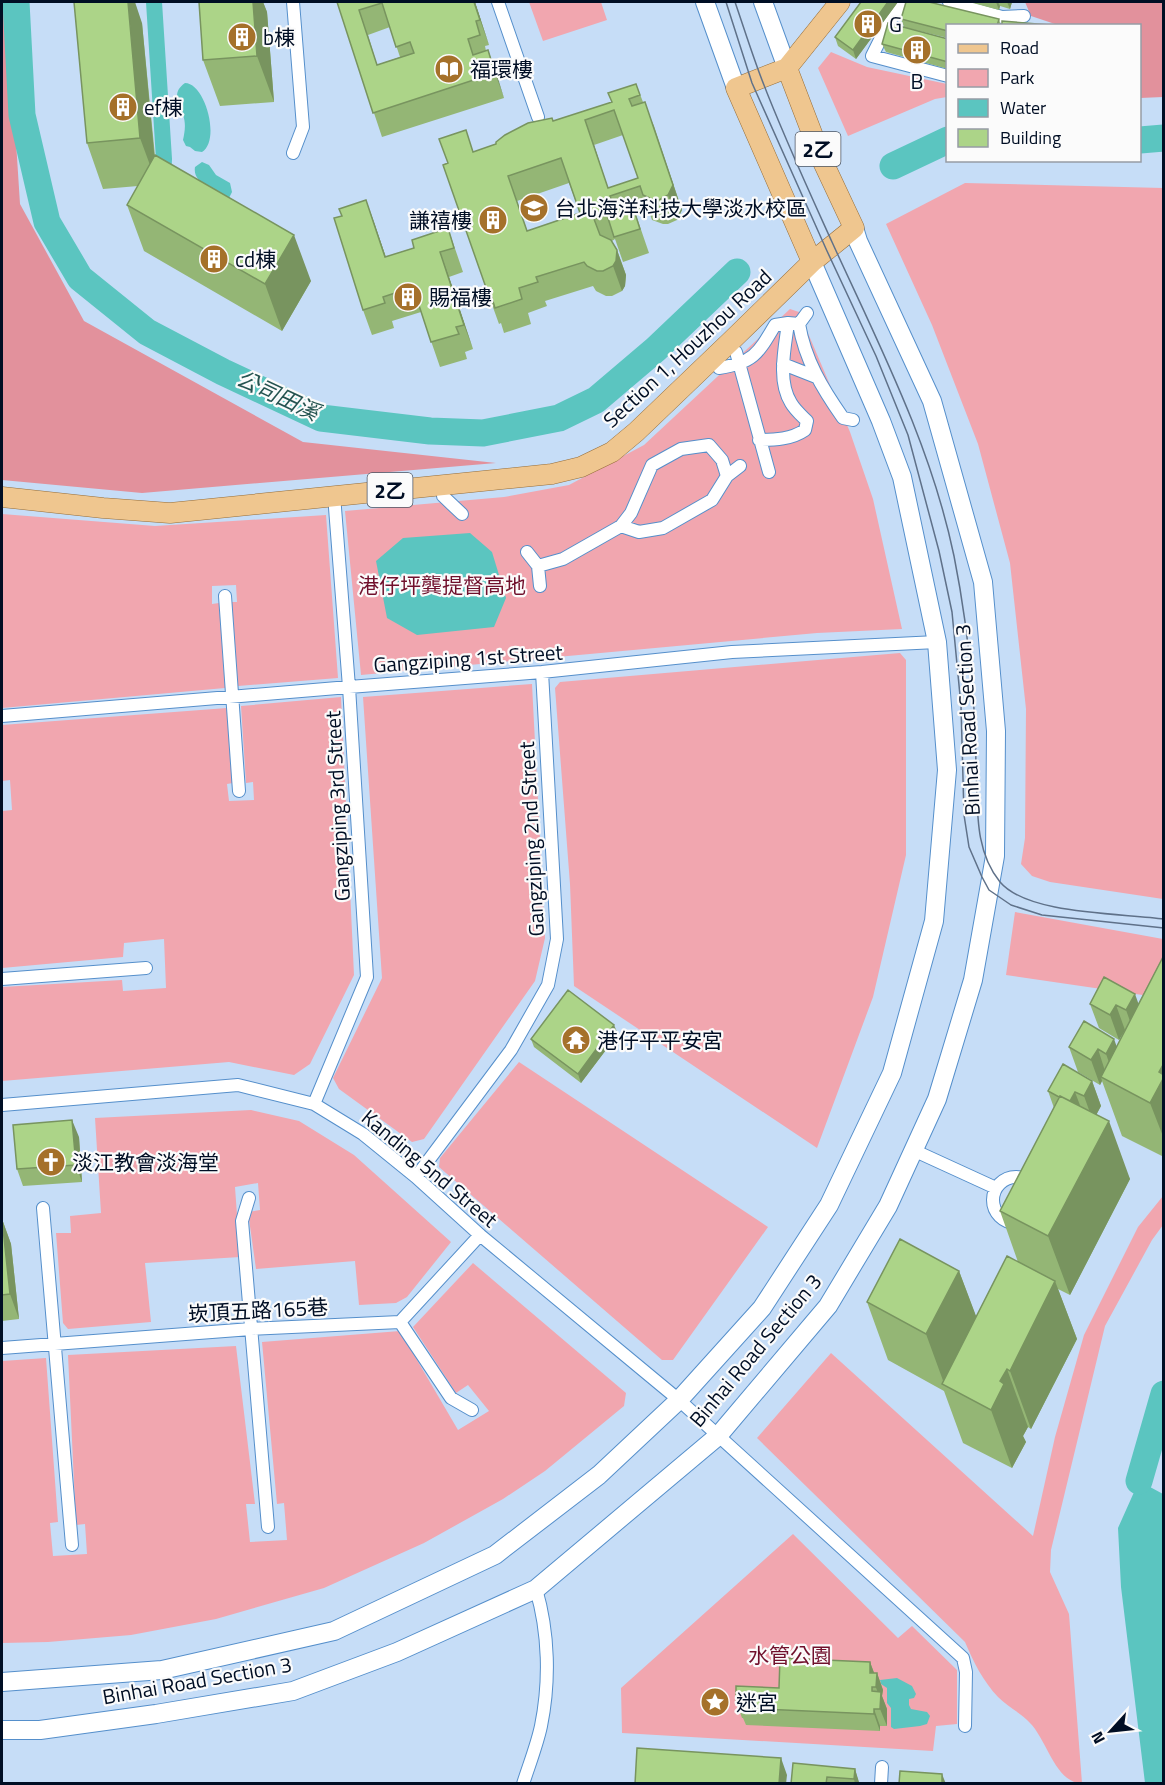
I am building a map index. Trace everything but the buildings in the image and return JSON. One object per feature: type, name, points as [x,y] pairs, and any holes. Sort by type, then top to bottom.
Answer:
[{"type":"main road","points":[[736,88],[788,68],[840,2]]},
{"type":"main road","name":"Binhai Road Section 3","points":[[788,68],[823,162],[854,228]]},
{"type":"main road","name":"Binhai Road Section 3","points":[[736,88],[812,262]]},
{"type":"main road","name":"Section 1, Houzhou Road","points":[[2,497],[170,513],[552,474],[581,467],[612,452],[636,432],[812,262],[854,228]]},
{"type":"street","points":[[293,2],[303,126],[293,153]]},
{"type":"street","points":[[498,2],[538,117]]},
{"type":"street","name":"Binhai Road Section 3","points":[[705,2],[736,88]]},
{"type":"street","name":"Binhai Road Section 3","points":[[763,2],[788,68]]},
{"type":"street","points":[[903,2],[889,22],[872,56],[946,75]]},
{"type":"street","points":[[949,2],[1002,17],[1024,16]]},
{"type":"street","name":"Binhai Road Section 3","points":[[2,1730],[40,1730],[293,1691],[397,1652],[536,1589],[718,1436],[828,1306],[888,1206],[937,1099],[973,980],[995,856],[996,731],[983,582],[968,526],[932,401],[854,228]]},
{"type":"street","name":"Binhai Road Section 3","points":[[2,1682],[162,1671],[334,1631],[495,1555],[599,1476],[678,1400],[762,1308],[829,1205],[892,1073],[934,921],[947,770],[937,642],[902,477],[812,262]]},
{"type":"street","points":[[719,368],[739,365],[755,355],[775,325],[794,323],[807,313]]},
{"type":"street","points":[[759,440],[776,440],[798,435],[805,430],[807,422],[791,404],[786,392],[783,364],[794,323]]},
{"type":"street","points":[[794,323],[816,377],[843,418],[853,420]]},
{"type":"street","points":[[736,352],[769,472]]},
{"type":"street","points":[[783,364],[816,377]]},
{"type":"street","points":[[538,566],[563,559],[621,526],[631,513],[652,465],[681,448],[709,445],[722,460],[727,476]]},
{"type":"street","points":[[621,526],[639,532],[663,528],[712,500],[727,476],[740,466]]},
{"type":"street","name":"Gangziping 3rd Street","points":[[314,1104],[367,977],[349,687],[334,495]]},
{"type":"street","points":[[443,496],[462,514]]},
{"type":"street","points":[[527,552],[538,566],[540,586]]},
{"type":"street","points":[[225,596],[239,791]]},
{"type":"street","name":"Gangziping 1st Street","points":[[2,717],[542,672],[732,652],[937,642]]},
{"type":"street","name":"Gangziping 2nd Street","points":[[416,1177],[511,1050],[548,985],[557,939],[542,672]]},
{"type":"street","points":[[2,979],[146,968]]},
{"type":"street","name":"Kanding 5nd Street","points":[[2,1105],[238,1085],[314,1104],[363,1134],[678,1400],[963,1658],[966,1672],[965,1726]]},
{"type":"street","points":[[913,1150],[996,1188]]},
{"type":"street","points":[[249,1198],[242,1221],[267,1527]]},
{"type":"street","points":[[43,1208],[72,1545]]},
{"type":"street","points":[[472,1410],[451,1398],[400,1322],[480,1235]]},
{"type":"street","name":"崁頂五路165巷","points":[[2,1348],[251,1329],[400,1322]]},
{"type":"street","points":[[523,1784],[541,1727],[547,1679],[544,1615],[536,1589]]},
{"type":"street","points":[[881,1784],[882,1767]]},
{"type":"green space","points":[[529,2],[601,2],[607,20],[543,41]]},
{"type":"green space","points":[[831,52],[867,67],[946,84],[946,97],[935,99],[848,136],[818,68]]},
{"type":"green space","points":[[965,183],[1163,188],[1163,899],[1050,882],[1032,876],[1021,864],[1025,838],[1026,709],[1010,563],[978,444],[932,325],[886,224]]},
{"type":"green space","name":"港仔坪龔提督高地","points":[[790,309],[799,312],[850,432],[873,499],[902,629],[817,633],[361,675],[345,511],[504,497],[569,485],[644,445]]},
{"type":"green space","points":[[2,514],[155,526],[326,515],[338,678],[238,686],[232,602],[237,602],[236,585],[212,586],[212,604],[219,603],[225,688],[2,708]]},
{"type":"green space","points":[[900,653],[906,660],[906,855],[873,997],[817,1148],[574,986],[570,884],[555,688],[560,682]]},
{"type":"green space","points":[[532,684],[545,938],[535,981],[424,1139],[412,1142],[339,1089],[333,1078],[382,978],[363,697]]},
{"type":"green space","points":[[341,697],[354,975],[310,1064],[294,1075],[229,1062],[2,1081],[2,987],[122,980],[123,991],[166,988],[164,939],[124,943],[123,957],[2,968],[2,811],[12,810],[10,780],[2,781],[2,725],[227,708],[233,783],[227,784],[229,801],[254,800],[253,782],[246,783],[241,706]]},
{"type":"green space","points":[[1015,912],[1163,939],[1163,998],[1006,975]]},
{"type":"green space","points":[[519,1062],[768,1227],[673,1360],[662,1360],[439,1167],[440,1158]]},
{"type":"green space","points":[[251,1110],[299,1121],[354,1155],[451,1242],[407,1297],[396,1303],[359,1305],[355,1261],[256,1269],[248,1212],[260,1210],[258,1183],[235,1187],[240,1257],[145,1263],[151,1322],[68,1329],[63,1323],[56,1233],[71,1233],[70,1216],[101,1213],[95,1118]]},
{"type":"green space","points":[[1163,1196],[1163,1225],[1152,1240],[1105,1326],[1051,1550],[1050,1572],[1069,1614],[1082,1783],[1065,1776],[1036,1730],[1023,1716],[1002,1701],[988,1685],[965,1642],[757,1438],[831,1353],[1033,1536],[1055,1437],[1084,1335],[1138,1227]]},
{"type":"green space","points":[[473,1263],[626,1393],[624,1406],[545,1471],[503,1499],[424,1543],[324,1588],[216,1619],[131,1635],[48,1642],[2,1643],[2,1361],[46,1358],[58,1522],[50,1523],[53,1556],[87,1554],[85,1524],[76,1525],[68,1355],[236,1346],[255,1504],[246,1504],[250,1542],[287,1540],[284,1503],[277,1504],[262,1342],[400,1331],[458,1430],[489,1411],[468,1385],[456,1393],[413,1327]]},
{"type":"green space","name":"水管公園","points":[[793,1534],[898,1638],[912,1626],[957,1670],[957,1724],[936,1726],[933,1751],[622,1733],[621,1688]]},
{"type":"shaded area","points":[[2,2],[7,2],[20,204],[84,321],[303,442],[496,463],[142,493],[2,480]]},
{"type":"shaded area","points":[[1025,2],[1163,2],[1163,97],[1141,98],[1141,24],[1055,24],[1031,16]]},
{"type":"water","points":[[185,83],[192,85],[199,92],[208,113],[210,136],[208,146],[202,152],[186,146],[183,140],[185,121],[177,94]]},
{"type":"water","points":[[202,162],[209,165],[216,175],[230,183],[232,192],[229,198],[206,186],[197,178],[195,167]]},
{"type":"water","points":[[470,533],[492,552],[506,598],[494,627],[417,635],[387,618],[376,561],[403,538]]},
{"type":"water","points":[[1139,1481],[1163,1494],[1163,1783],[1145,1783],[1121,1587],[1118,1528]]},
{"type":"water","points":[[897,1678],[912,1686],[916,1694],[914,1698],[909,1699],[909,1705],[911,1709],[927,1712],[930,1716],[927,1724],[894,1729],[891,1727],[891,1708],[887,1703],[887,1688],[881,1684],[880,1680]]},
{"type":"waterway","name":"公司田溪","points":[[16,2],[22,115],[47,222],[80,278],[147,332],[223,372],[321,418],[430,431],[483,433],[559,418],[596,400],[656,349],[737,272]]},
{"type":"waterway","points":[[154,2],[164,159],[163,181]]},
{"type":"waterway","name":"公司田溪","points":[[1141,140],[1164,138]]},
{"type":"waterway","name":"公司田溪","points":[[893,166],[946,141]]},
{"type":"waterway","name":"公司田溪","points":[[1139,1481],[1164,1394]]},
{"type":"tram line","points":[[726,2],[752,83],[876,356],[908,435],[939,551],[952,612],[961,706],[964,815],[969,847],[982,877],[989,890],[1011,905],[1042,915],[1164,928]]},
{"type":"tram line","points":[[735,2],[770,101],[918,435],[944,515],[954,556],[970,659],[979,828],[992,870],[1000,882],[1013,893],[1031,901],[1076,911],[1164,919]]},
{"type":"place","name":"G","points":[[868,24]]},
{"type":"place","name":"b棟","points":[[242,37]]},
{"type":"place","name":"B","points":[[917,50]]},
{"type":"place","name":"福環樓","points":[[449,69]]},
{"type":"place","name":"ef棟","points":[[123,107]]},
{"type":"place","name":"台北海洋科技大學淡水校區","points":[[534,208]]},
{"type":"place","name":"謙禧樓","points":[[493,220]]},
{"type":"place","name":"cd棟","points":[[214,259]]},
{"type":"place","name":"賜福樓","points":[[408,297]]},
{"type":"place","name":"港仔平平安宮","points":[[576,1040]]},
{"type":"place","name":"淡江教會淡海堂","points":[[51,1162]]},
{"type":"place","name":"迷宮","points":[[715,1702]]}]
